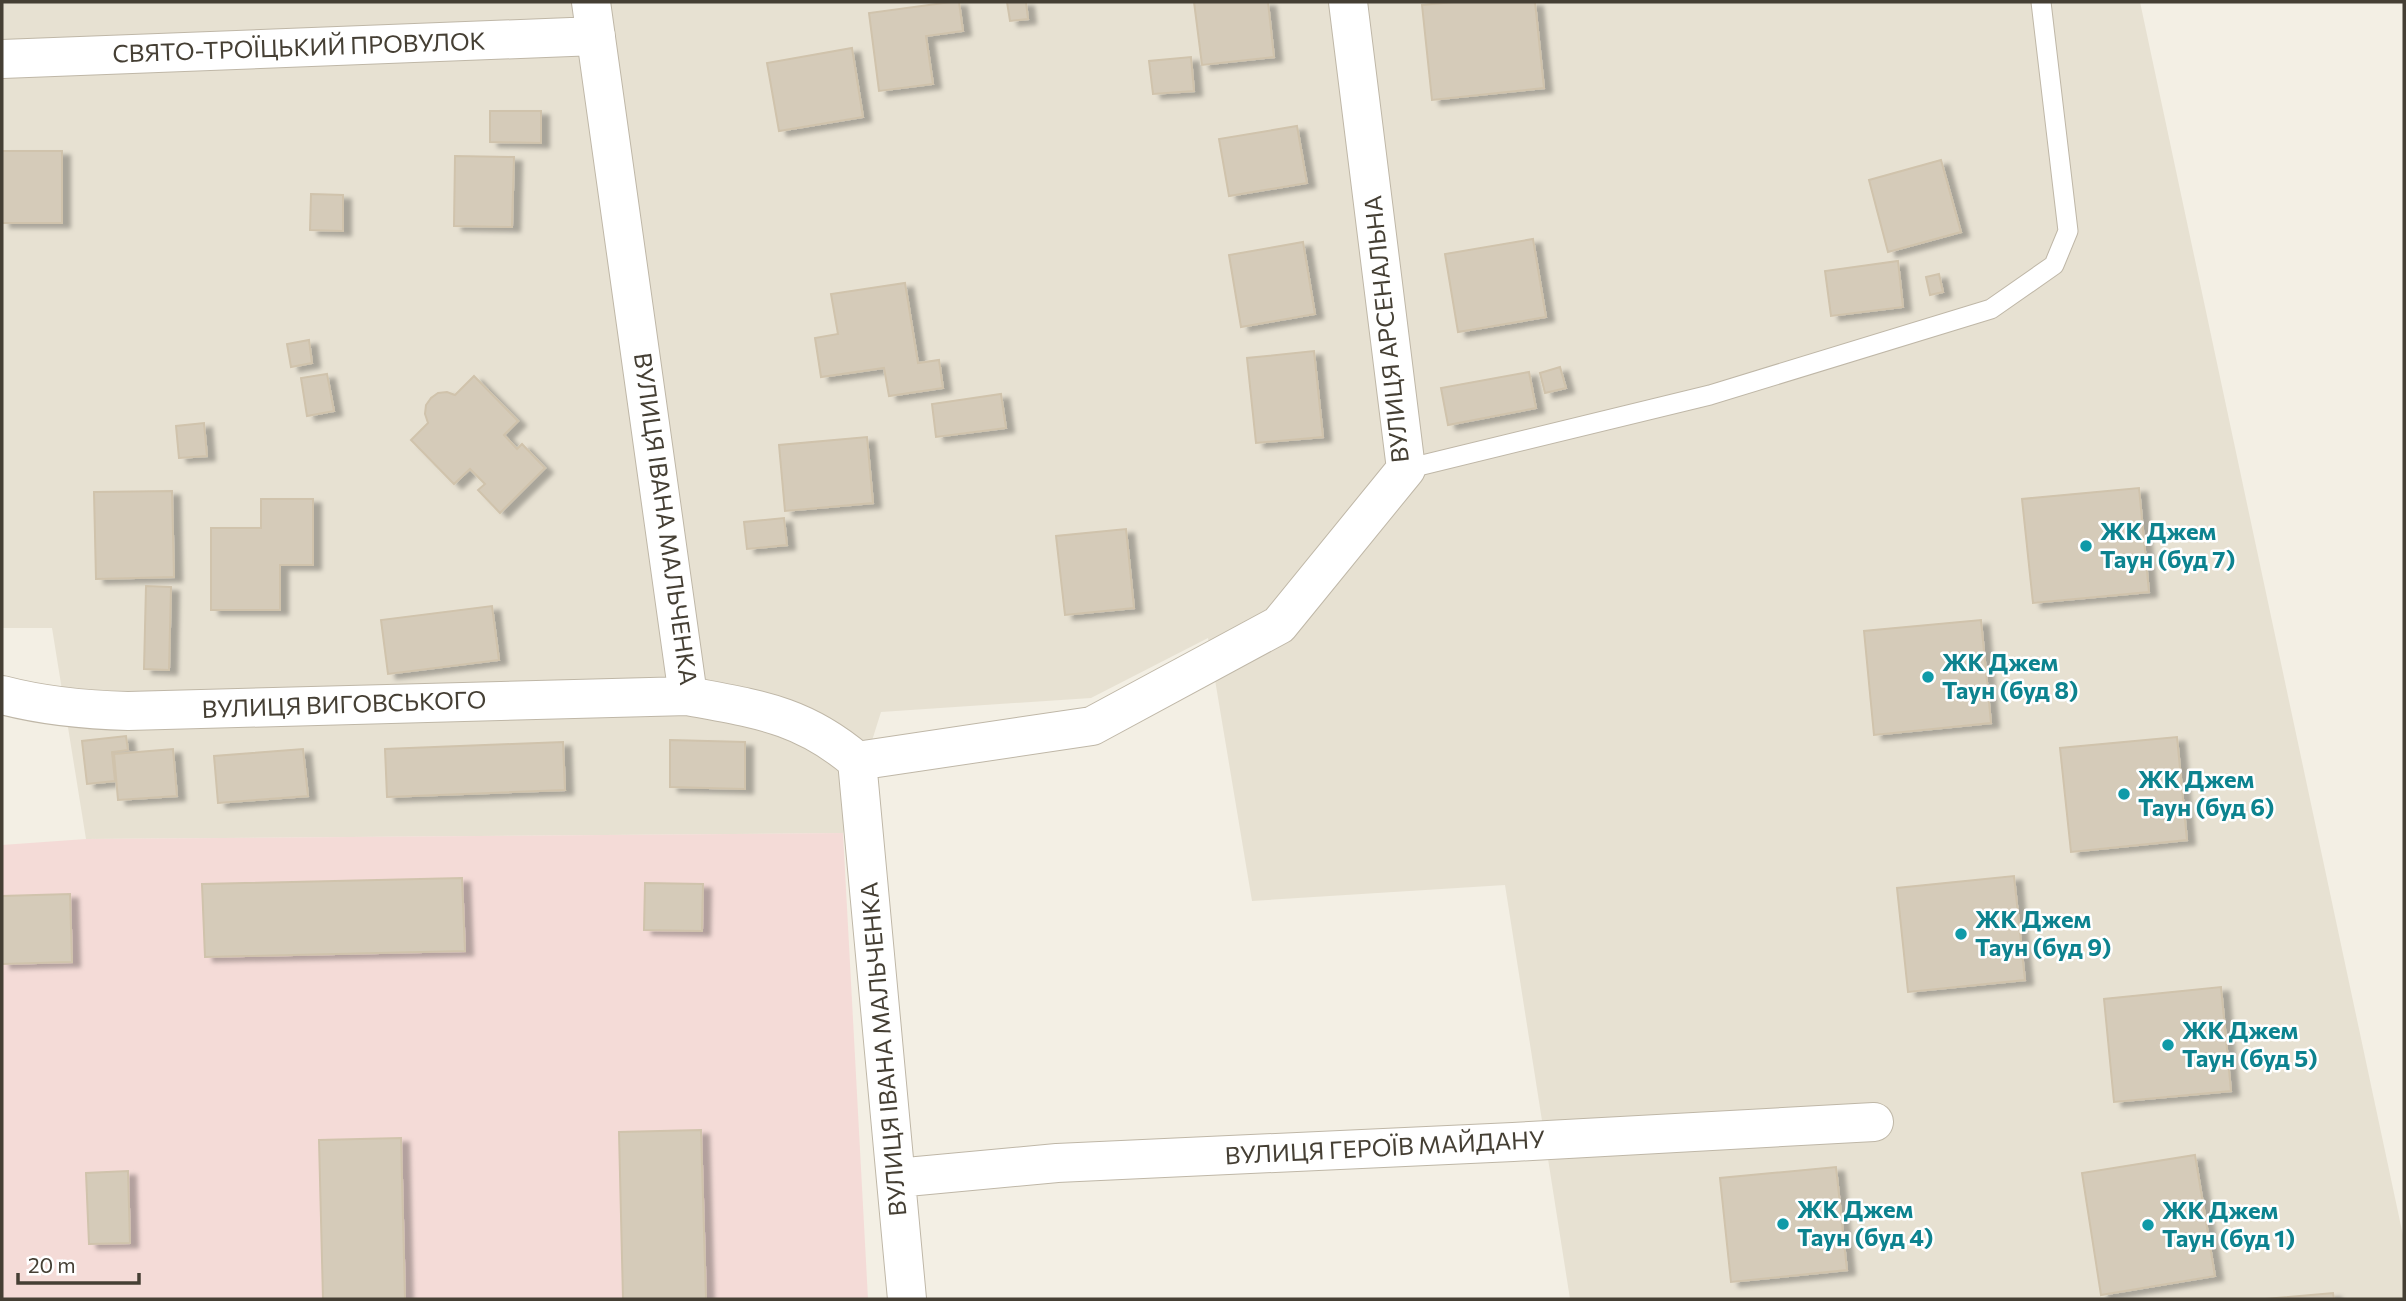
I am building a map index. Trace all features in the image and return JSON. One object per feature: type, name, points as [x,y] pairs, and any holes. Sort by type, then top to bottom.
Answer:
[{"type":"street","name":"ВУЛИЦЯ АРСЕНАЛЬНА","points":[[857,761],[1092,726],[1279,625],[1406,469],[1348,2]]},
{"type":"street","name":"СВЯТО-ТРОЇЦЬКИЙ ПРОВУЛОК","points":[[2,59],[593,19]]},
{"type":"street","name":"ВУЛИЦЯ ІВАНА МАЛЬЧЕНКА","points":[[593,19],[688,695],[777,715],[799,723],[836,743],[857,761],[907,1299]]},
{"type":"street","name":"ВУЛИЦЯ ВИГОВСЬКОГО","points":[[2,695],[30,703],[75,709],[128,711],[688,695]]},
{"type":"street","name":"ВУЛИЦЯ ГЕРОЇВ МАЙДАНУ","points":[[896,1178],[1057,1163],[1499,1143],[1874,1122]]},
{"type":"lane","points":[[1406,469],[1710,395],[1991,309],[2054,265],[2068,231],[2041,2]]},
{"type":"shaded area","points":[[2,2],[2140,2],[2404,1240],[2404,1299],[1570,1299],[1505,885],[1252,901],[1208,638],[1091,698],[881,712],[843,833],[86,839],[52,628],[2,628]]},
{"type":"shaded area","points":[[843,833],[868,1299],[2,1299],[2,845],[86,839]]},
{"type":"building","points":[[959,2],[963,31],[926,36],[933,84],[879,91],[869,13]]},
{"type":"building","points":[[1007,2],[1026,2],[1028,19],[1010,21]]},
{"type":"building","points":[[1194,2],[1268,2],[1274,57],[1202,65]]},
{"type":"building","points":[[1454,2],[1535,2],[1544,88],[1432,100],[1422,5]]},
{"type":"building","points":[[852,48],[863,117],[779,131],[767,63]]},
{"type":"building","points":[[1191,57],[1194,91],[1153,94],[1149,61]]},
{"type":"building","points":[[490,111],[541,111],[541,143],[490,142]]},
{"type":"building","points":[[1297,126],[1307,183],[1229,196],[1219,139]]},
{"type":"building","points":[[2,151],[62,151],[62,223],[2,223]]},
{"type":"building","points":[[455,156],[514,157],[512,227],[454,226]]},
{"type":"building","points":[[1941,160],[1961,232],[1888,252],[1869,180]]},
{"type":"building","points":[[311,194],[343,195],[343,231],[310,230]]},
{"type":"building","points":[[1533,239],[1546,317],[1458,332],[1445,254]]},
{"type":"building","points":[[1303,242],[1315,314],[1241,327],[1229,255]]},
{"type":"building","points":[[1898,261],[1903,307],[1831,316],[1825,271]]},
{"type":"building","points":[[1939,274],[1943,292],[1930,295],[1926,277]]},
{"type":"building","points":[[905,283],[918,363],[939,360],[943,388],[889,396],[884,368],[821,377],[815,338],[838,334],[831,294]]},
{"type":"building","points":[[309,340],[312,363],[291,367],[287,344]]},
{"type":"building","points":[[1314,351],[1323,437],[1256,443],[1247,358]]},
{"type":"building","points":[[1560,367],[1566,388],[1545,393],[1540,373]]},
{"type":"building","points":[[1529,372],[1536,408],[1448,425],[1441,388]]},
{"type":"building","points":[[327,374],[334,411],[307,416],[301,378]]},
{"type":"building","points":[[474,376],[518,421],[504,435],[517,449],[522,444],[545,468],[500,513],[478,490],[485,484],[470,469],[454,484],[411,440],[428,423],[426,405],[431,398],[438,393],[455,395]]},
{"type":"building","points":[[1001,394],[1006,428],[936,437],[932,404]]},
{"type":"building","points":[[204,423],[207,456],[179,458],[176,426]]},
{"type":"building","points":[[867,437],[873,503],[785,511],[779,445]]},
{"type":"building","name":"ЖК Джем Таун (буд 7)","points":[[2139,488],[2149,592],[2033,603],[2022,499]]},
{"type":"building","points":[[172,491],[174,577],[96,579],[94,492]]},
{"type":"building","points":[[261,499],[313,499],[313,565],[280,565],[280,610],[211,610],[211,528],[261,528]]},
{"type":"building","points":[[784,518],[787,545],[747,549],[744,522]]},
{"type":"building","points":[[1126,529],[1134,608],[1065,615],[1056,536]]},
{"type":"building","points":[[146,586],[171,587],[169,670],[144,669]]},
{"type":"building","points":[[492,606],[499,660],[388,674],[381,620]]},
{"type":"building","name":"ЖК Джем Таун (буд 8)","points":[[1981,620],[1991,723],[1874,735],[1864,631]]},
{"type":"building","points":[[126,736],[128,750],[112,752],[115,781],[87,784],[82,741]]},
{"type":"building","name":"ЖК Джем Таун (буд 6)","points":[[2177,737],[2187,840],[2071,852],[2060,748]]},
{"type":"building","points":[[670,740],[745,742],[745,789],[670,787]]},
{"type":"building","points":[[563,742],[565,790],[387,797],[385,749]]},
{"type":"building","points":[[173,749],[177,796],[118,800],[114,754]]},
{"type":"building","points":[[303,749],[308,796],[218,803],[214,756]]},
{"type":"building","name":"ЖК Джем Таун (буд 9)","points":[[2014,876],[2025,980],[1908,992],[1897,888]]},
{"type":"building","points":[[462,878],[465,951],[205,957],[202,884]]},
{"type":"building","points":[[645,883],[703,884],[702,931],[644,930]]},
{"type":"building","points":[[70,894],[72,962],[2,964],[2,896]]},
{"type":"building","name":"ЖК Джем Таун (буд 5)","points":[[2221,987],[2231,1091],[2114,1102],[2104,999]]},
{"type":"building","points":[[701,1130],[706,1299],[623,1299],[619,1132]]},
{"type":"building","points":[[401,1138],[405,1299],[323,1299],[319,1140]]},
{"type":"building","name":"ЖК Джем Таун (буд 1)","points":[[2195,1155],[2215,1276],[2101,1295],[2082,1173]]},
{"type":"building","name":"ЖК Джем Таун (буд 4)","points":[[1836,1167],[1847,1270],[1731,1282],[1720,1178]]},
{"type":"building","points":[[128,1171],[130,1243],[89,1244],[86,1173]]},
{"type":"building","points":[[2333,1293],[2334,1299],[2265,1299]]},
{"type":"place","name":"ЖК Джем Таун (буд 7)","points":[[2086,546]]},
{"type":"place","name":"ЖК Джем Таун (буд 8)","points":[[1928,677]]},
{"type":"place","name":"ЖК Джем Таун (буд 6)","points":[[2124,794]]},
{"type":"place","name":"ЖК Джем Таун (буд 9)","points":[[1961,934]]},
{"type":"place","name":"ЖК Джем Таун (буд 5)","points":[[2168,1045]]},
{"type":"place","name":"ЖК Джем Таун (буд 4)","points":[[1783,1224]]},
{"type":"place","name":"ЖК Джем Таун (буд 1)","points":[[2148,1225]]}]
